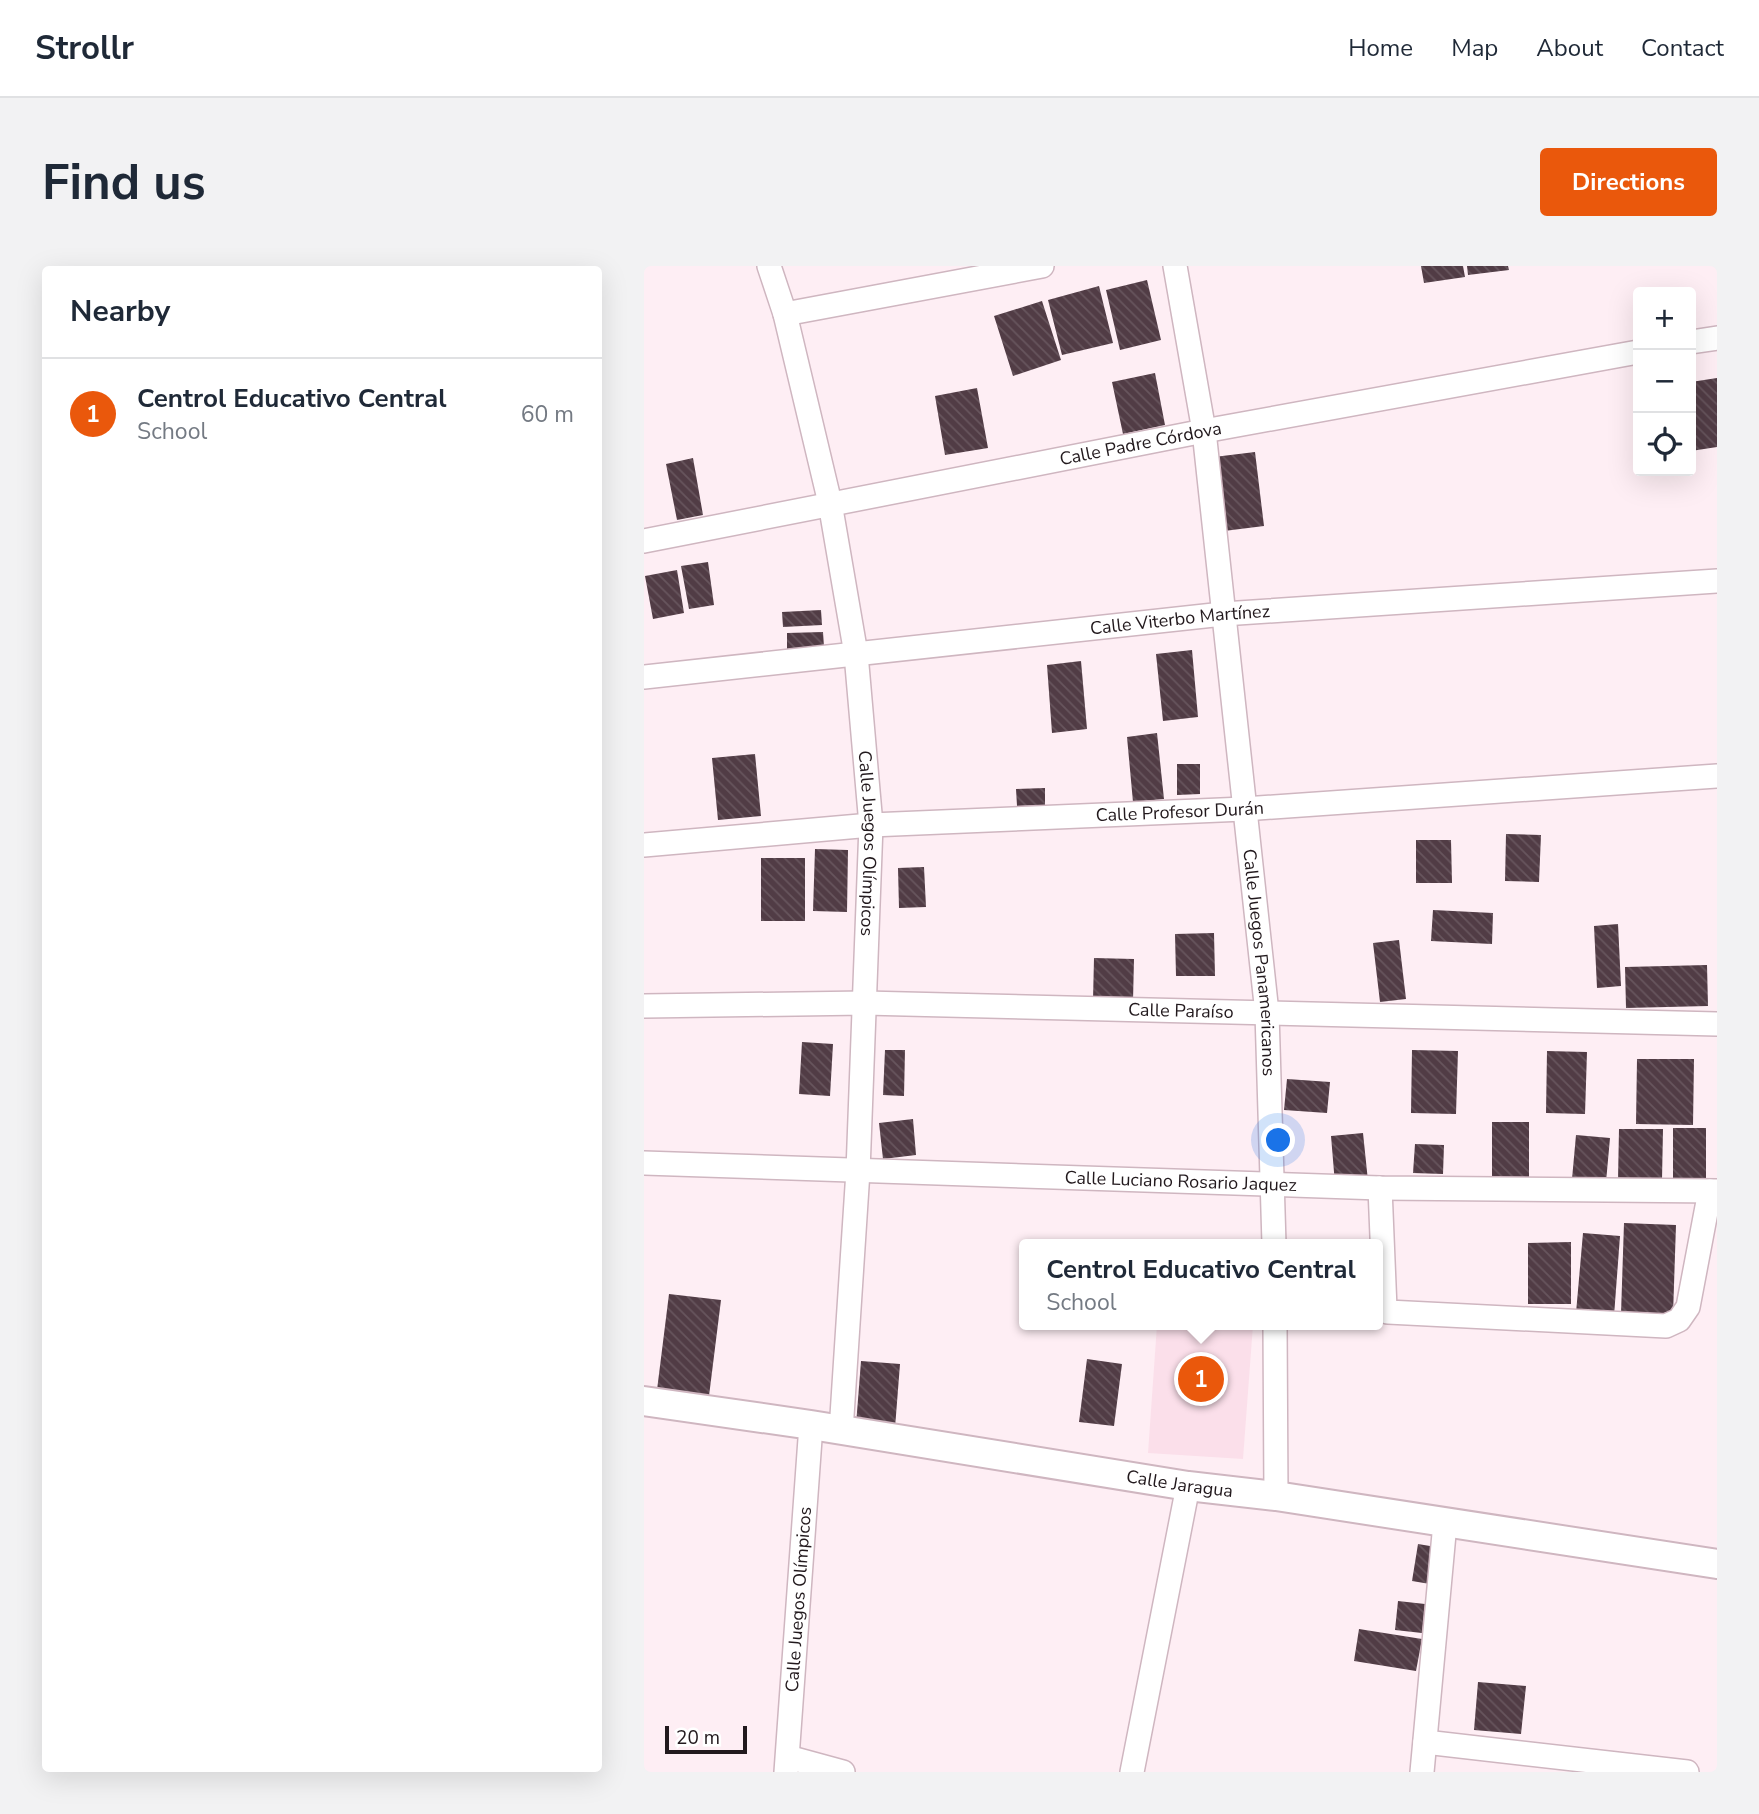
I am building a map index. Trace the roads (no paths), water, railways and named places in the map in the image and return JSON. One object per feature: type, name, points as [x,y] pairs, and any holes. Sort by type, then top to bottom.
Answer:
[{"type":"street","name":"Calle Juegos Olímpicos","points":[[769,266],[785,314],[830,503],[856,654],[871,825],[858,1171],[841,1431]]},
{"type":"street","points":[[785,314],[1042,266]]},
{"type":"street","name":"Calle Juegos Panamericanos","points":[[1175,266],[1204,431],[1267,1013],[1274,1239]]},
{"type":"street","points":[[1696,341],[1717,338]]},
{"type":"street","name":"Calle Padre Córdova","points":[[644,541],[1204,431],[1633,353]]},
{"type":"street","name":"Calle Viterbo Martínez","points":[[644,677],[1223,614],[1717,582]]},
{"type":"street","name":"Calle Profesor Durán","points":[[644,845],[871,825],[1244,809],[1717,775]]},
{"type":"street","name":"Calle Paraíso","points":[[644,1006],[866,1003],[1717,1024]]},
{"type":"street","name":"Calle Luciano Rosario Jaquez","points":[[644,1163],[1380,1188],[1713,1191]]},
{"type":"street","points":[[1380,1188],[1382,1239]]},
{"type":"street","points":[[1383,1261],[1385,1309],[1388,1312],[1666,1325],[1679,1320],[1688,1307],[1713,1191]]},
{"type":"street","points":[[1275,1330],[1276,1496]]},
{"type":"street","name":"Calle Jaragua","points":[[644,1401],[1188,1486],[1276,1496],[1717,1564]]},
{"type":"street","name":"Calle Juegos Olímpicos","points":[[787,1764],[811,1425]]},
{"type":"street","points":[[1132,1772],[1188,1486]]},
{"type":"street","points":[[1422,1772],[1445,1524]]},
{"type":"street","points":[[1425,1742],[1687,1772]]},
{"type":"street","points":[[787,1764],[843,1772]]},
{"type":"place","name":"Centrol Educativo Central","points":[[1201,1379]]}]
